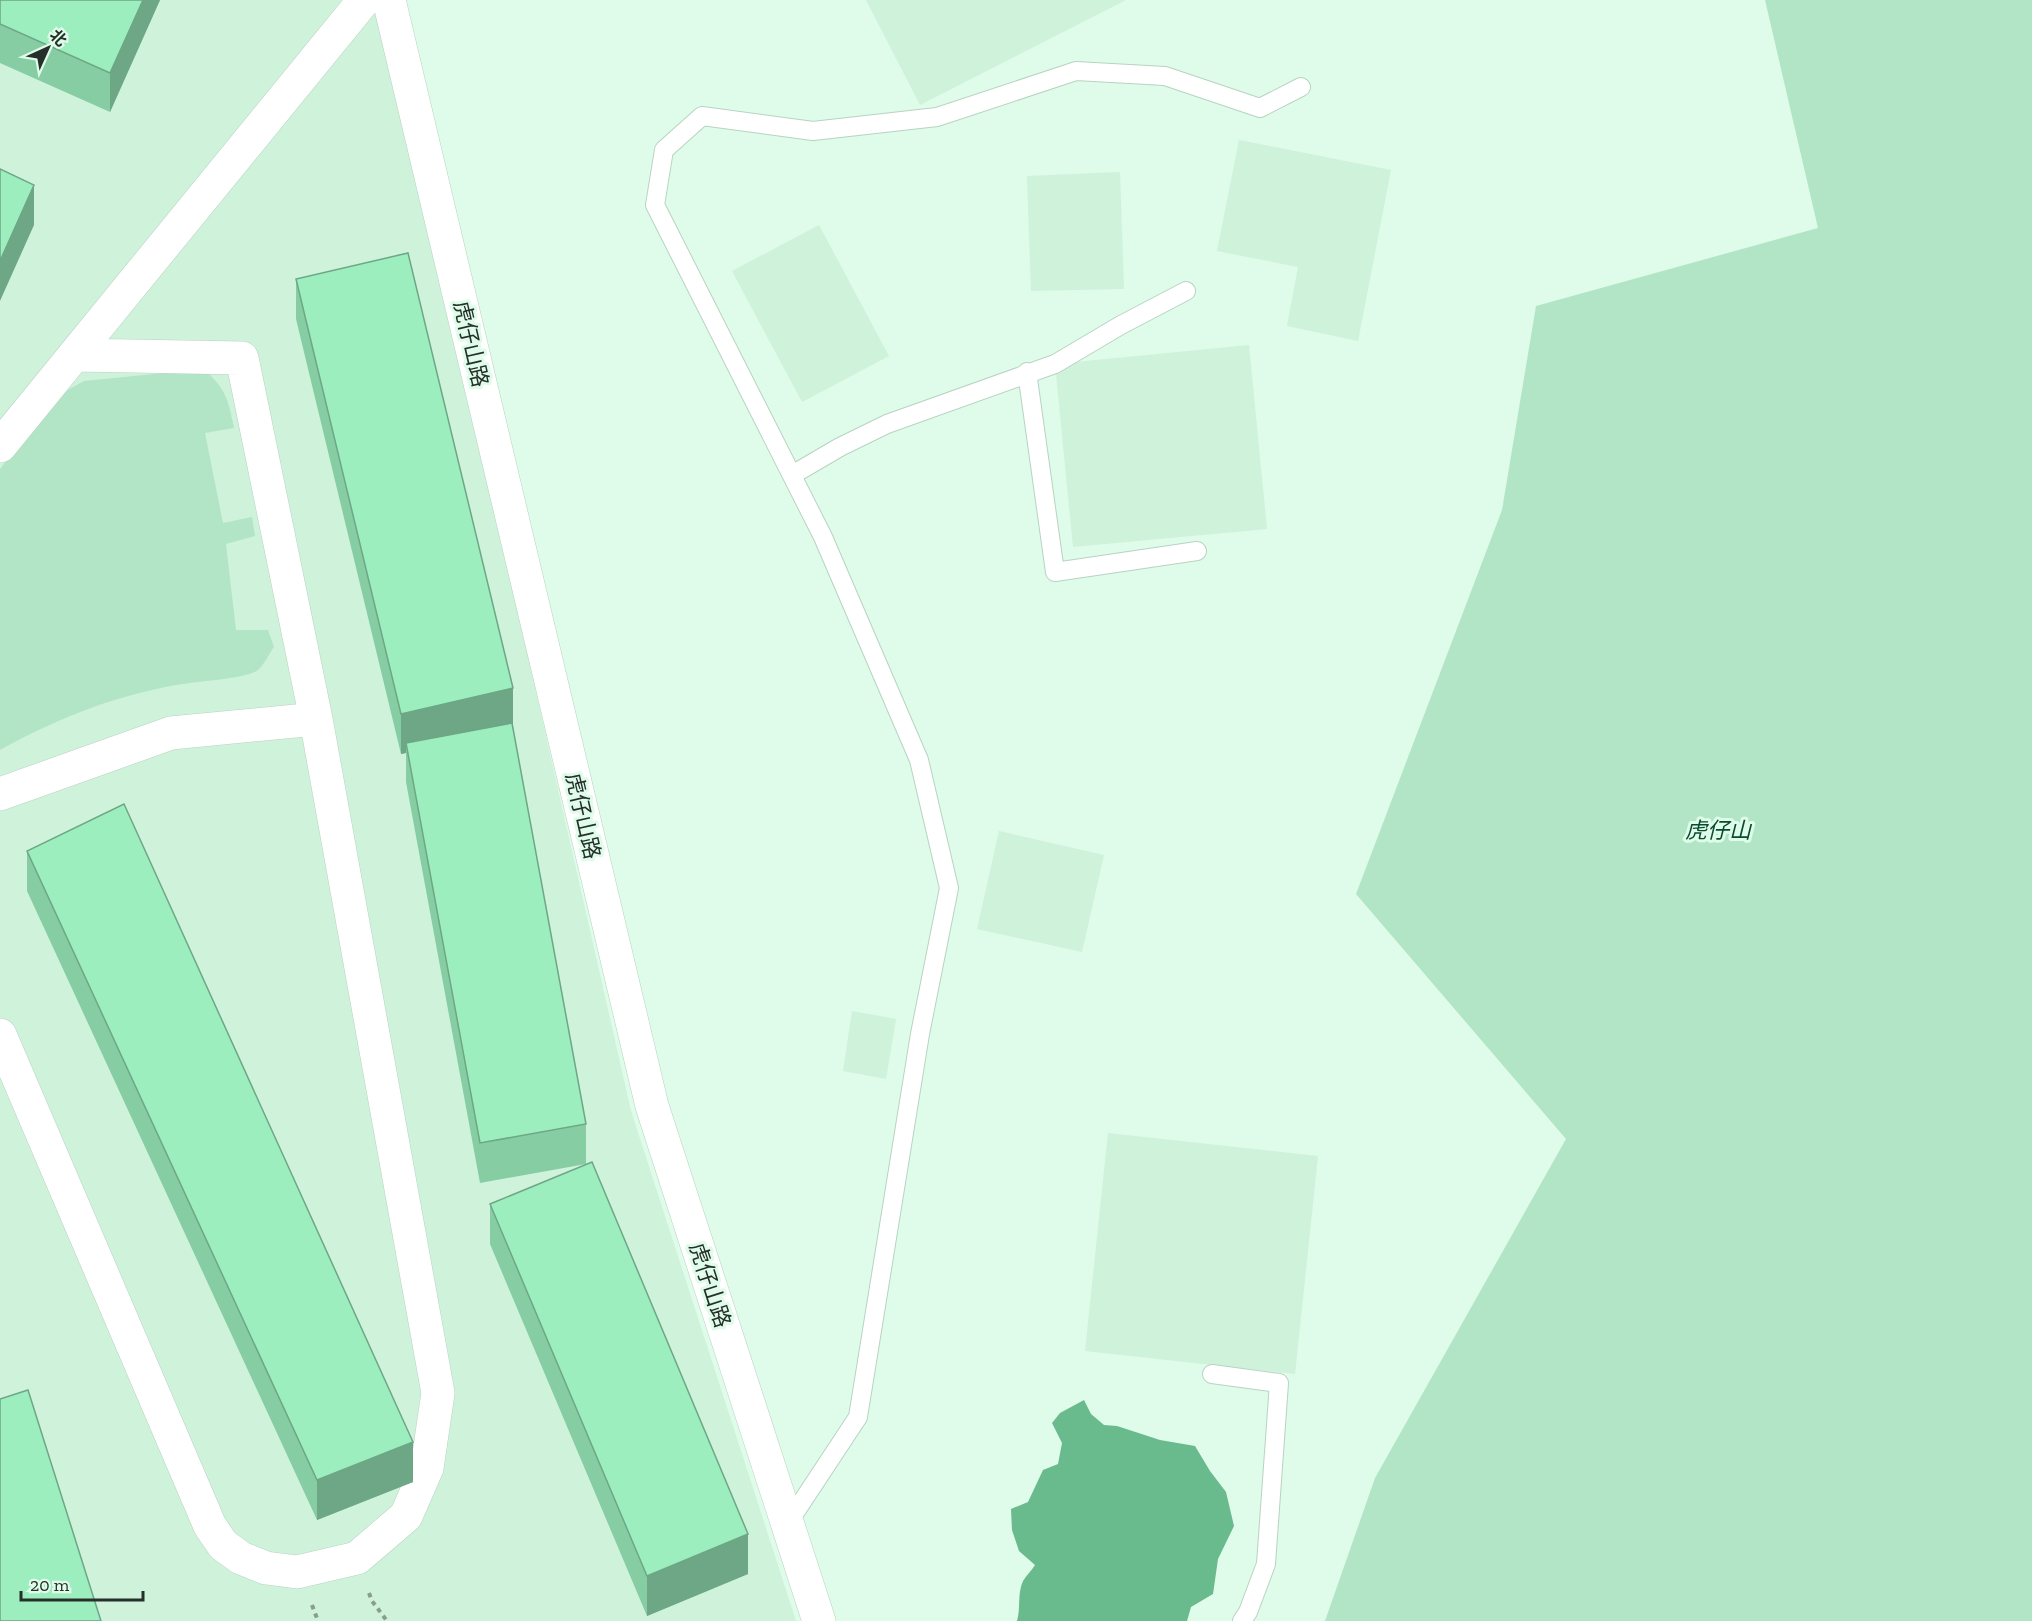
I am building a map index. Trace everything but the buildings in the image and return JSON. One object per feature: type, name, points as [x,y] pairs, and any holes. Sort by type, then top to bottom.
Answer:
[{"type":"street","points":[[0,446],[364,0]]},
{"type":"street","name":"虎仔山路","points":[[389,0],[652,1106],[819,1621]]},
{"type":"street","points":[[0,1035],[210,1526],[223,1545],[241,1558],[266,1568],[297,1572],[357,1558],[406,1516],[427,1468],[438,1393],[316,719],[242,358],[75,355]]},
{"type":"street","points":[[0,794],[171,733],[316,719]]},
{"type":"lane","points":[[788,1523],[858,1417],[920,1034],[949,888],[918,760],[823,537],[655,205],[664,150],[702,116],[813,131],[938,117],[1076,71],[1165,76],[1260,108],[1301,87]]},
{"type":"lane","points":[[792,475],[840,447],[887,424],[1027,372],[1055,364],[1121,325],[1186,291]]},
{"type":"lane","points":[[1027,372],[1055,572],[1197,551]]},
{"type":"lane","points":[[1212,1374],[1279,1383],[1266,1564],[1248,1612],[1242,1621]]},
{"type":"shaded area","points":[[0,0],[379,0],[631,1111],[796,1621],[0,1621]]},
{"type":"shaded area","points":[[866,0],[1126,0],[920,105]]},
{"type":"shaded area","points":[[1239,140],[1391,170],[1358,341],[1287,326],[1298,267],[1217,251]]},
{"type":"shaded area","points":[[1120,172],[1124,289],[1031,291],[1027,176]]},
{"type":"shaded area","points":[[819,225],[889,356],[802,402],[732,271]]},
{"type":"shaded area","points":[[1249,345],[1267,529],[1073,547],[1055,364]]},
{"type":"shaded area","points":[[999,831],[1104,855],[1082,952],[977,929]]},
{"type":"shaded area","points":[[852,1011],[896,1019],[886,1079],[843,1071]]},
{"type":"shaded area","points":[[1108,1133],[1318,1156],[1295,1374],[1085,1351]]},
{"type":"shaded area","points":[[1084,1400],[1091,1414],[1104,1425],[1117,1426],[1160,1440],[1195,1446],[1226,1492],[1234,1526],[1218,1559],[1213,1594],[1191,1607],[1187,1621],[1017,1621],[1021,1586],[1035,1565],[1019,1551],[1012,1530],[1011,1509],[1028,1502],[1043,1470],[1058,1464],[1062,1443],[1052,1423],[1060,1413]]},
{"type":"green space","name":"虎仔山","points":[[1765,0],[2032,0],[2032,1621],[1325,1621],[1375,1478],[1566,1139],[1356,894],[1502,510],[1536,306],[1818,228]]},
{"type":"green space","points":[[204,369],[225,395],[234,428],[205,433],[223,523],[252,517],[255,536],[226,544],[236,630],[268,630],[274,647],[258,670],[253,673],[165,687],[116,699],[45,727],[0,750],[0,469],[57,396],[84,381]]}]
